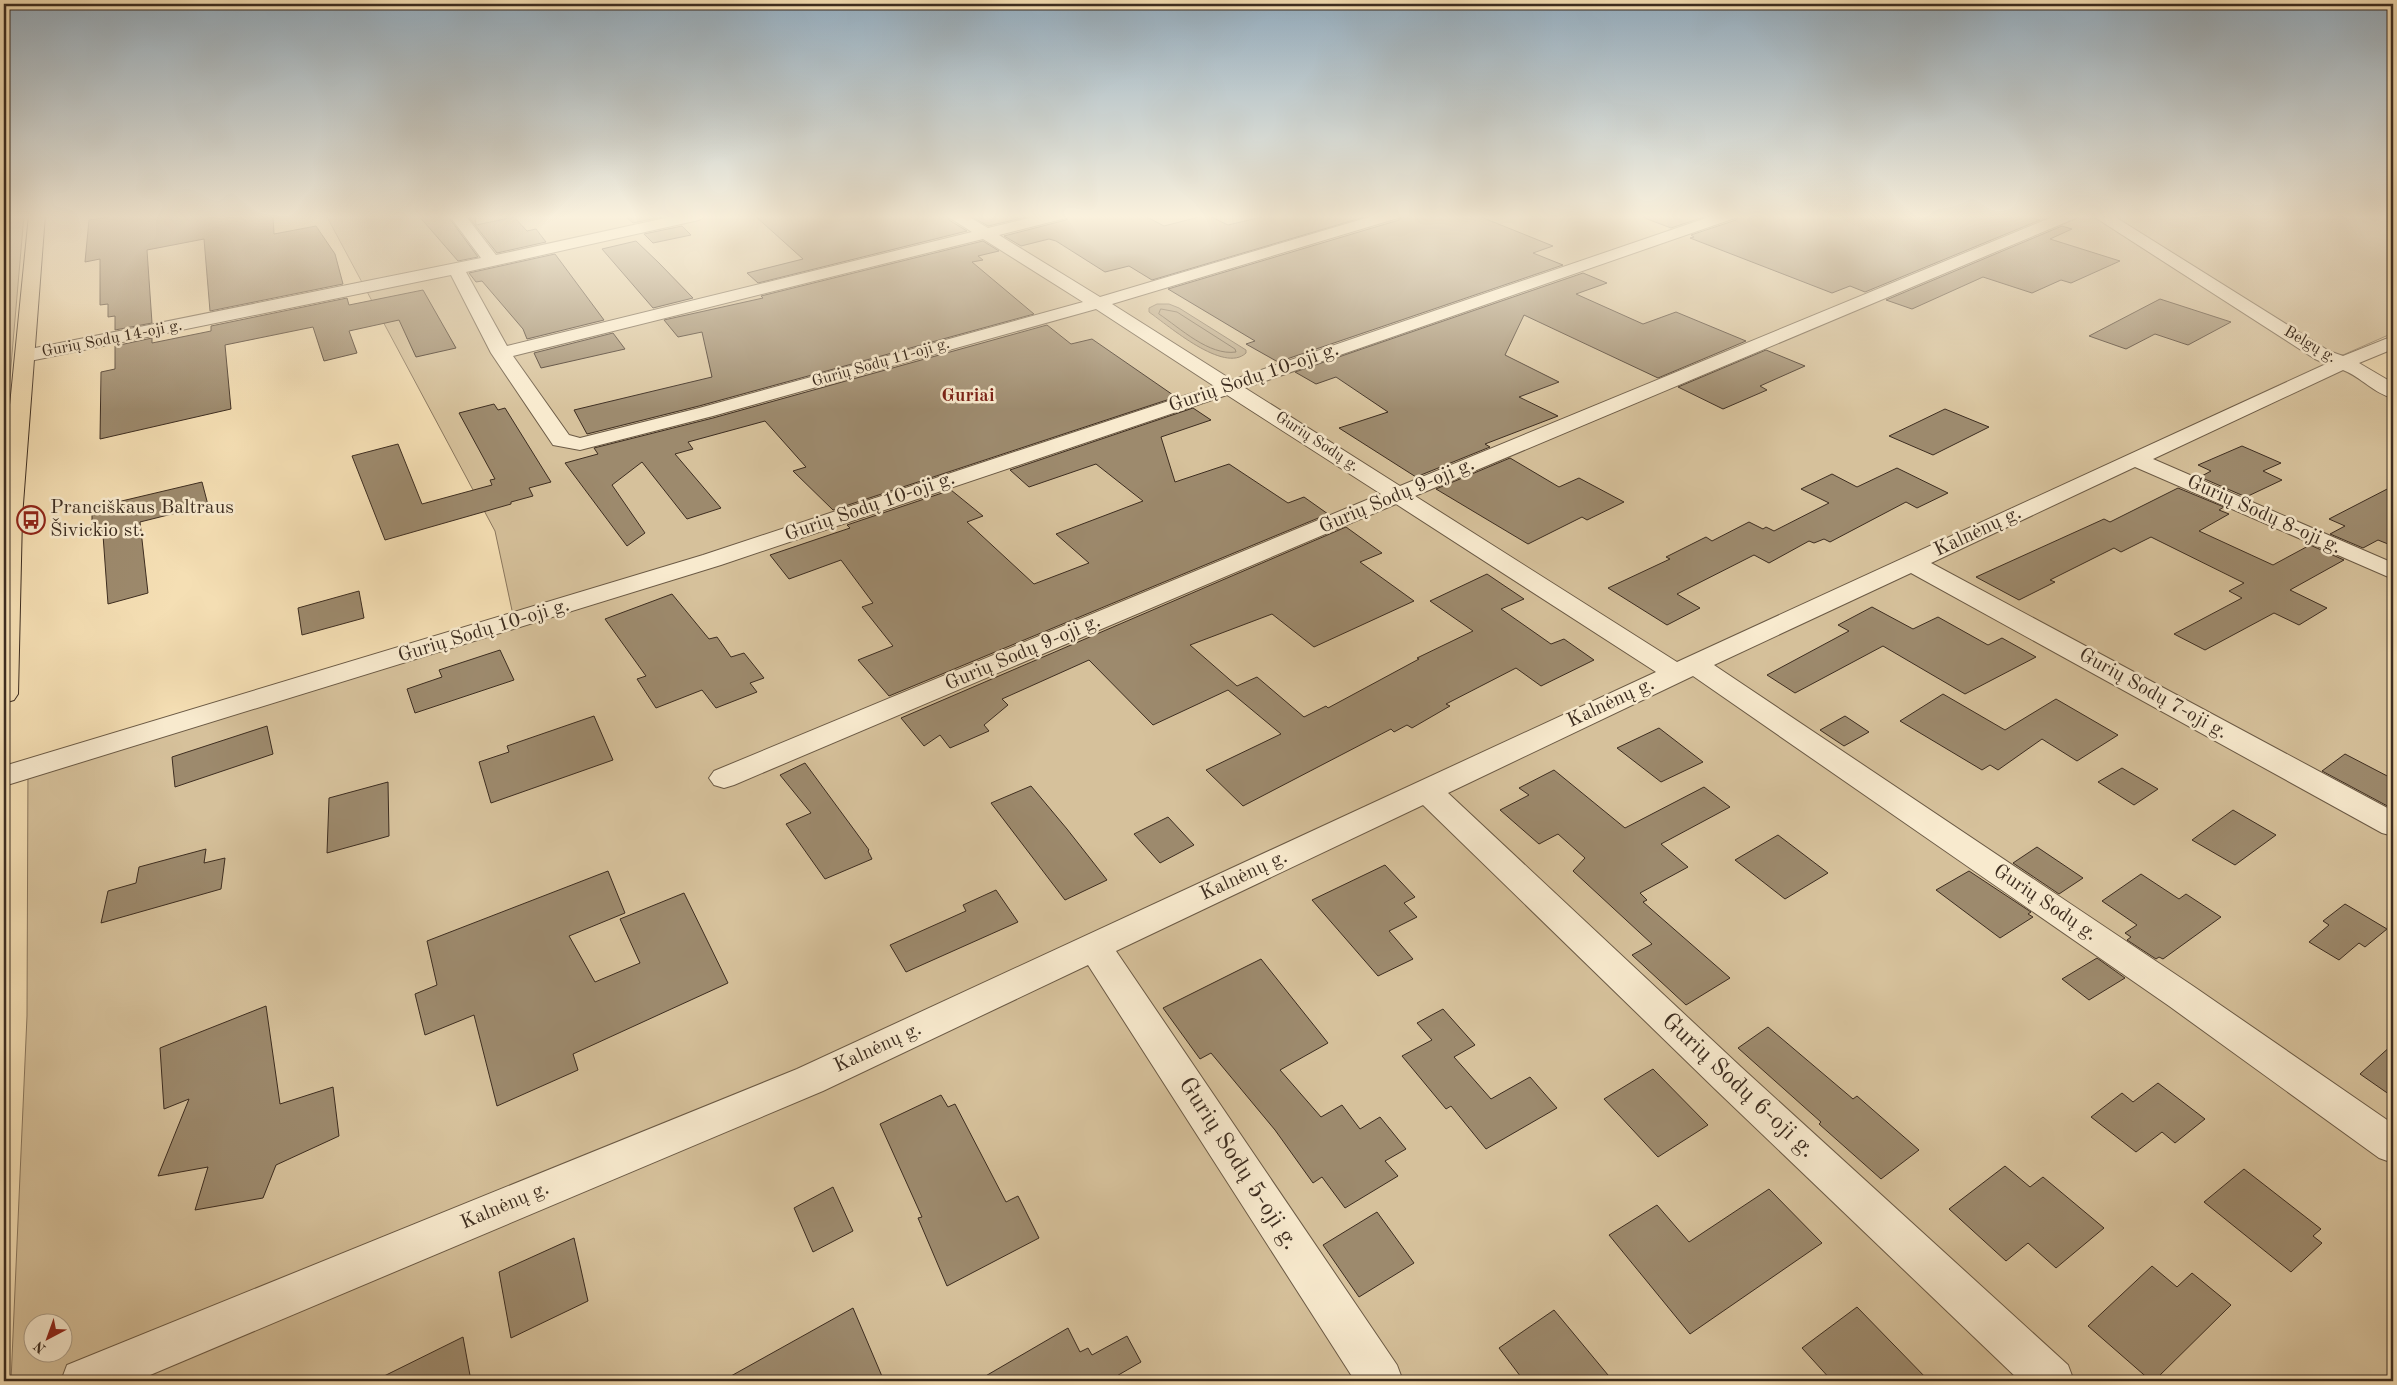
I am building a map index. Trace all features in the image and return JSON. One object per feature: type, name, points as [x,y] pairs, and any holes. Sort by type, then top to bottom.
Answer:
[{"type":"main road","points":[[4,694],[10,517],[31,280]]},
{"type":"street","name":"Gurių Sodų 14-oji g.","points":[[25,356],[403,280]]},
{"type":"street","name":"Gurių Sodų 11-oji g.","points":[[462,280],[501,353],[561,440],[580,444],[696,414],[1176,280]]},
{"type":"street","points":[[501,353],[799,280]]},
{"type":"street","name":"Gurių Sodų g.","points":[[1060,280],[1400,496],[1685,668],[2181,996],[2393,1146]]},
{"type":"street","name":"Gurių Sodų 10-oji g.","points":[[4,776],[703,563],[1230,387],[1541,280]]},
{"type":"street","name":"Gurių Sodų 9-oji g.","points":[[724,778],[1913,280]]},
{"type":"street","name":"Belgų g.","points":[[2203,280],[2322,356],[2362,371],[2393,392]]},
{"type":"street","name":"Kalnėnų g.","points":[[83,1381],[810,1080],[2135,458],[2393,342]]},
{"type":"street","name":"Gurių Sodų 8-oji g.","points":[[2135,458],[2393,572]]},
{"type":"street","name":"Gurių Sodų 7-oji g.","points":[[1912,563],[2393,826]]},
{"type":"street","name":"Gurių Sodų 6-oji g.","points":[[1425,790],[1735,1085],[2052,1381]]},
{"type":"street","name":"Gurių Sodų 5-oji g.","points":[[1095,947],[1382,1381]]},
{"type":"shaded area","points":[[4,280],[18,280],[4,447]]},
{"type":"shaded area","points":[[361,280],[2393,280],[2393,333],[2343,355],[2327,353],[2393,393],[2393,1381],[11,1381],[27,1016],[28,761],[513,615],[495,531]]},
{"type":"water","points":[[1157,304],[1169,304],[1179,308],[1246,350],[1246,353],[1236,358],[1224,357],[1197,346],[1149,312],[1149,308]]},
{"type":"building","points":[[100,280],[149,280],[152,323],[115,330],[115,316],[108,317],[108,304],[100,305]]},
{"type":"building","points":[[207,280],[342,280],[343,284],[210,311]]},
{"type":"building","points":[[474,280],[574,280],[604,320],[527,339],[523,329],[482,281],[476,282]]},
{"type":"building","points":[[628,280],[675,280],[693,298],[653,308]]},
{"type":"building","points":[[754,280],[772,280],[758,283]]},
{"type":"building","points":[[827,280],[993,280],[1034,314],[699,406],[587,434],[574,410],[712,377],[702,332],[678,337],[664,320],[763,298],[761,296]]},
{"type":"building","points":[[1199,280],[1520,280],[1278,362],[1246,344],[1255,341],[1168,289]]},
{"type":"building","points":[[1564,280],[1599,280],[1607,283],[1576,294],[1643,324],[1676,312],[1746,341],[1658,378],[1524,315],[1505,355],[1559,382],[1519,397],[1558,416],[1485,444],[1490,447],[1416,477],[1339,428],[1388,412],[1336,377],[1316,384],[1295,372]]},
{"type":"building","points":[[1797,280],[1895,280],[1865,292],[1850,286],[1832,293]]},
{"type":"building","points":[[1934,280],[1977,280],[1912,309],[1886,300]]},
{"type":"building","points":[[1991,280],[2078,280],[2071,283],[2061,280],[2032,293]]},
{"type":"building","points":[[423,290],[456,348],[416,357],[399,320],[349,331],[357,353],[324,361],[313,327],[225,345],[231,409],[100,439],[101,372],[115,369],[115,346],[152,338],[152,343],[211,331],[211,326],[347,298],[349,305]]},
{"type":"building","points":[[2160,299],[2231,322],[2188,345],[2155,334],[2126,349],[2089,336]]},
{"type":"building","points":[[1047,325],[1071,344],[1092,339],[1176,397],[833,510],[793,471],[806,467],[765,421],[688,442],[693,449],[675,454],[721,508],[687,519],[642,462],[612,485],[645,533],[627,546],[565,463],[598,454],[594,448],[713,418]]},
{"type":"building","points":[[613,333],[625,349],[541,368],[534,353]]},
{"type":"building","points":[[1766,350],[1805,366],[1760,386],[1767,390],[1723,409],[1678,387]]},
{"type":"building","points":[[494,404],[498,410],[505,408],[551,482],[529,488],[533,496],[511,502],[511,504],[385,540],[352,456],[398,444],[422,504],[492,485],[490,480],[495,479],[459,413]]},
{"type":"building","points":[[1193,408],[1211,420],[1161,437],[1175,482],[1229,464],[1288,503],[1304,497],[1328,514],[889,696],[858,660],[893,646],[862,607],[873,603],[841,560],[789,579],[770,555],[850,528],[847,525],[951,490],[983,516],[967,522],[1034,584],[1089,563],[1056,534],[1143,501],[1096,464],[1029,487],[1010,470]]},
{"type":"building","points":[[1945,409],[1989,427],[1933,455],[1889,436]]},
{"type":"building","points":[[2242,446],[2281,463],[2263,471],[2282,480],[2246,497],[2200,477],[2211,471],[2198,465]]},
{"type":"building","points":[[1510,458],[1559,487],[1579,478],[1624,502],[1587,520],[1582,517],[1528,544],[1436,489]]},
{"type":"building","points":[[1897,468],[1948,493],[1917,508],[1906,502],[1830,542],[1824,539],[1814,543],[1809,541],[1769,563],[1754,555],[1677,594],[1700,608],[1667,625],[1608,588],[1670,559],[1666,557],[1706,537],[1712,541],[1749,522],[1763,529],[1766,527],[1774,531],[1829,503],[1801,489],[1832,474],[1857,487]]},
{"type":"building","points":[[202,482],[208,505],[140,522],[148,593],[108,604],[103,535],[92,537],[92,508]]},
{"type":"building","points":[[2393,486],[2393,546],[2378,540],[2363,548],[2330,534],[2345,526],[2329,519]]},
{"type":"building","points":[[2178,488],[2224,507],[2219,510],[2229,514],[2199,531],[2273,565],[2310,545],[2344,560],[2290,590],[2327,608],[2299,625],[2274,613],[2205,650],[2174,634],[2242,598],[2229,591],[2244,583],[2151,537],[2121,552],[2114,548],[2050,580],[2055,582],[2019,600],[1976,577],[2104,519],[2110,522]]},
{"type":"building","points":[[1346,527],[1382,553],[1360,562],[1414,601],[1314,647],[1272,614],[1190,645],[1237,686],[1257,677],[1304,717],[1326,706],[1328,708],[1419,659],[1417,658],[1473,631],[1430,601],[1487,574],[1524,599],[1501,609],[1551,644],[1564,639],[1594,660],[1541,686],[1516,668],[1446,704],[1450,706],[1412,728],[1407,725],[1394,732],[1391,729],[1243,806],[1206,770],[1281,734],[1228,690],[1153,725],[1089,660],[1002,699],[1008,705],[984,725],[989,731],[950,748],[940,735],[924,746],[901,718]]},
{"type":"building","points":[[359,591],[364,618],[302,635],[298,608]]},
{"type":"building","points":[[672,594],[709,639],[717,637],[731,657],[744,653],[764,678],[750,683],[757,692],[716,708],[702,690],[656,708],[637,679],[646,676],[605,619]]},
{"type":"building","points":[[1872,607],[1913,629],[1938,617],[1988,645],[2002,638],[2036,657],[1965,694],[1883,646],[1795,693],[1767,675],[1849,631],[1838,625]]},
{"type":"building","points":[[500,650],[514,680],[415,713],[407,689],[442,677],[439,670]]},
{"type":"building","points":[[1943,694],[2005,730],[2056,699],[2118,735],[2077,761],[2042,739],[1998,770],[1990,765],[1982,770],[1900,721]]},
{"type":"building","points":[[594,716],[613,760],[491,803],[479,762],[509,752],[507,746]]},
{"type":"building","points":[[1845,716],[1869,732],[1844,746],[1820,730]]},
{"type":"building","points":[[267,726],[273,754],[175,787],[172,757]]},
{"type":"building","points":[[1659,728],[1703,762],[1661,782],[1617,748]]},
{"type":"building","points":[[2345,754],[2393,779],[2393,809],[2322,771]]},
{"type":"building","points":[[805,763],[869,850],[872,859],[825,879],[786,824],[811,813],[780,775]]},
{"type":"building","points":[[2122,768],[2158,789],[2134,805],[2098,782]]},
{"type":"building","points":[[1554,770],[1625,828],[1704,787],[1730,807],[1661,844],[1688,867],[1640,893],[1647,900],[1643,902],[1730,978],[1686,1005],[1632,955],[1652,944],[1573,871],[1585,858],[1558,834],[1539,844],[1500,810],[1529,795],[1519,788]]},
{"type":"building","points":[[388,782],[389,836],[327,853],[329,798]]},
{"type":"building","points":[[1031,786],[1107,880],[1065,900],[991,803]]},
{"type":"building","points":[[2233,810],[2276,835],[2235,865],[2192,840]]},
{"type":"building","points":[[1168,817],[1194,845],[1160,863],[1134,834]]},
{"type":"building","points":[[1778,835],[1828,873],[1785,899],[1735,860]]},
{"type":"building","points":[[2037,847],[2083,878],[2059,894],[2013,863]]},
{"type":"building","points":[[206,849],[204,863],[225,858],[221,889],[101,923],[108,891],[136,883],[139,867]]},
{"type":"building","points":[[1385,865],[1415,897],[1404,903],[1417,917],[1389,931],[1413,959],[1378,976],[1312,900]]},
{"type":"building","points":[[608,871],[625,913],[569,936],[595,982],[640,963],[620,919],[684,893],[728,983],[573,1054],[578,1070],[497,1106],[474,1015],[425,1035],[415,994],[437,985],[427,941]]},
{"type":"building","points":[[1969,871],[2031,912],[2028,914],[2033,917],[2000,938],[1936,890]]},
{"type":"building","points":[[2141,874],[2179,899],[2186,894],[2221,917],[2163,959],[2159,957],[2156,959],[2127,940],[2131,937],[2125,933],[2137,925],[2102,901]]},
{"type":"building","points":[[996,890],[1018,922],[906,972],[890,945],[966,911],[963,905]]},
{"type":"building","points":[[2345,904],[2387,929],[2365,947],[2359,943],[2339,960],[2309,942],[2329,925],[2323,921]]},
{"type":"building","points":[[2097,958],[2125,978],[2089,1000],[2062,979]]},
{"type":"building","points":[[1261,959],[1328,1043],[1280,1070],[1321,1117],[1342,1105],[1360,1129],[1380,1117],[1406,1149],[1385,1161],[1398,1176],[1345,1208],[1322,1177],[1313,1183],[1275,1130],[1211,1053],[1200,1059],[1163,1008]]},
{"type":"building","points":[[266,1006],[280,1104],[333,1087],[339,1136],[276,1165],[263,1198],[195,1210],[208,1167],[158,1176],[189,1099],[164,1109],[160,1048]]},
{"type":"building","points":[[1443,1009],[1475,1045],[1454,1057],[1491,1099],[1530,1077],[1557,1108],[1486,1149],[1451,1106],[1446,1109],[1402,1056],[1432,1040],[1417,1023]]},
{"type":"building","points":[[1768,1027],[1853,1099],[1857,1096],[1919,1150],[1881,1179],[1819,1124],[1821,1122],[1738,1048]]},
{"type":"building","points":[[2393,1044],[2393,1097],[2360,1074]]},
{"type":"building","points":[[1653,1069],[1708,1125],[1658,1157],[1604,1099]]},
{"type":"building","points":[[2158,1083],[2205,1119],[2175,1143],[2162,1132],[2136,1152],[2091,1117],[2122,1093],[2133,1102]]},
{"type":"building","points":[[941,1095],[948,1107],[955,1104],[1006,1202],[1018,1196],[1039,1238],[947,1286],[918,1218],[922,1217],[880,1124]]},
{"type":"building","points":[[2005,1166],[2030,1187],[2043,1177],[2104,1228],[2056,1268],[2028,1243],[2006,1261],[1949,1209]]},
{"type":"building","points":[[2244,1169],[2321,1229],[2313,1236],[2322,1243],[2291,1272],[2204,1202]]},
{"type":"building","points":[[833,1187],[853,1231],[813,1252],[794,1208]]},
{"type":"building","points":[[1769,1189],[1822,1243],[1690,1334],[1609,1235],[1657,1205],[1689,1242]]},
{"type":"building","points":[[1377,1212],[1414,1263],[1359,1297],[1323,1245]]},
{"type":"building","points":[[574,1238],[588,1301],[511,1338],[499,1272]]},
{"type":"building","points":[[2152,1266],[2177,1287],[2192,1273],[2231,1305],[2154,1381],[2151,1381],[2088,1326]]},
{"type":"building","points":[[1857,1307],[1929,1381],[1832,1381],[1802,1348]]},
{"type":"building","points":[[853,1308],[884,1381],[722,1381]]},
{"type":"building","points":[[1554,1310],[1613,1381],[1524,1381],[1499,1348]]},
{"type":"building","points":[[1068,1328],[1080,1352],[1088,1348],[1092,1355],[1127,1336],[1141,1362],[1108,1381],[977,1381]]},
{"type":"building","points":[[463,1337],[471,1381],[374,1381]]},
{"type":"place","name":"Pranciškaus Baltraus Šivickio st.","points":[[31,520]]},
{"type":"district","name":"Guriai","points":[[968,396]]}]
